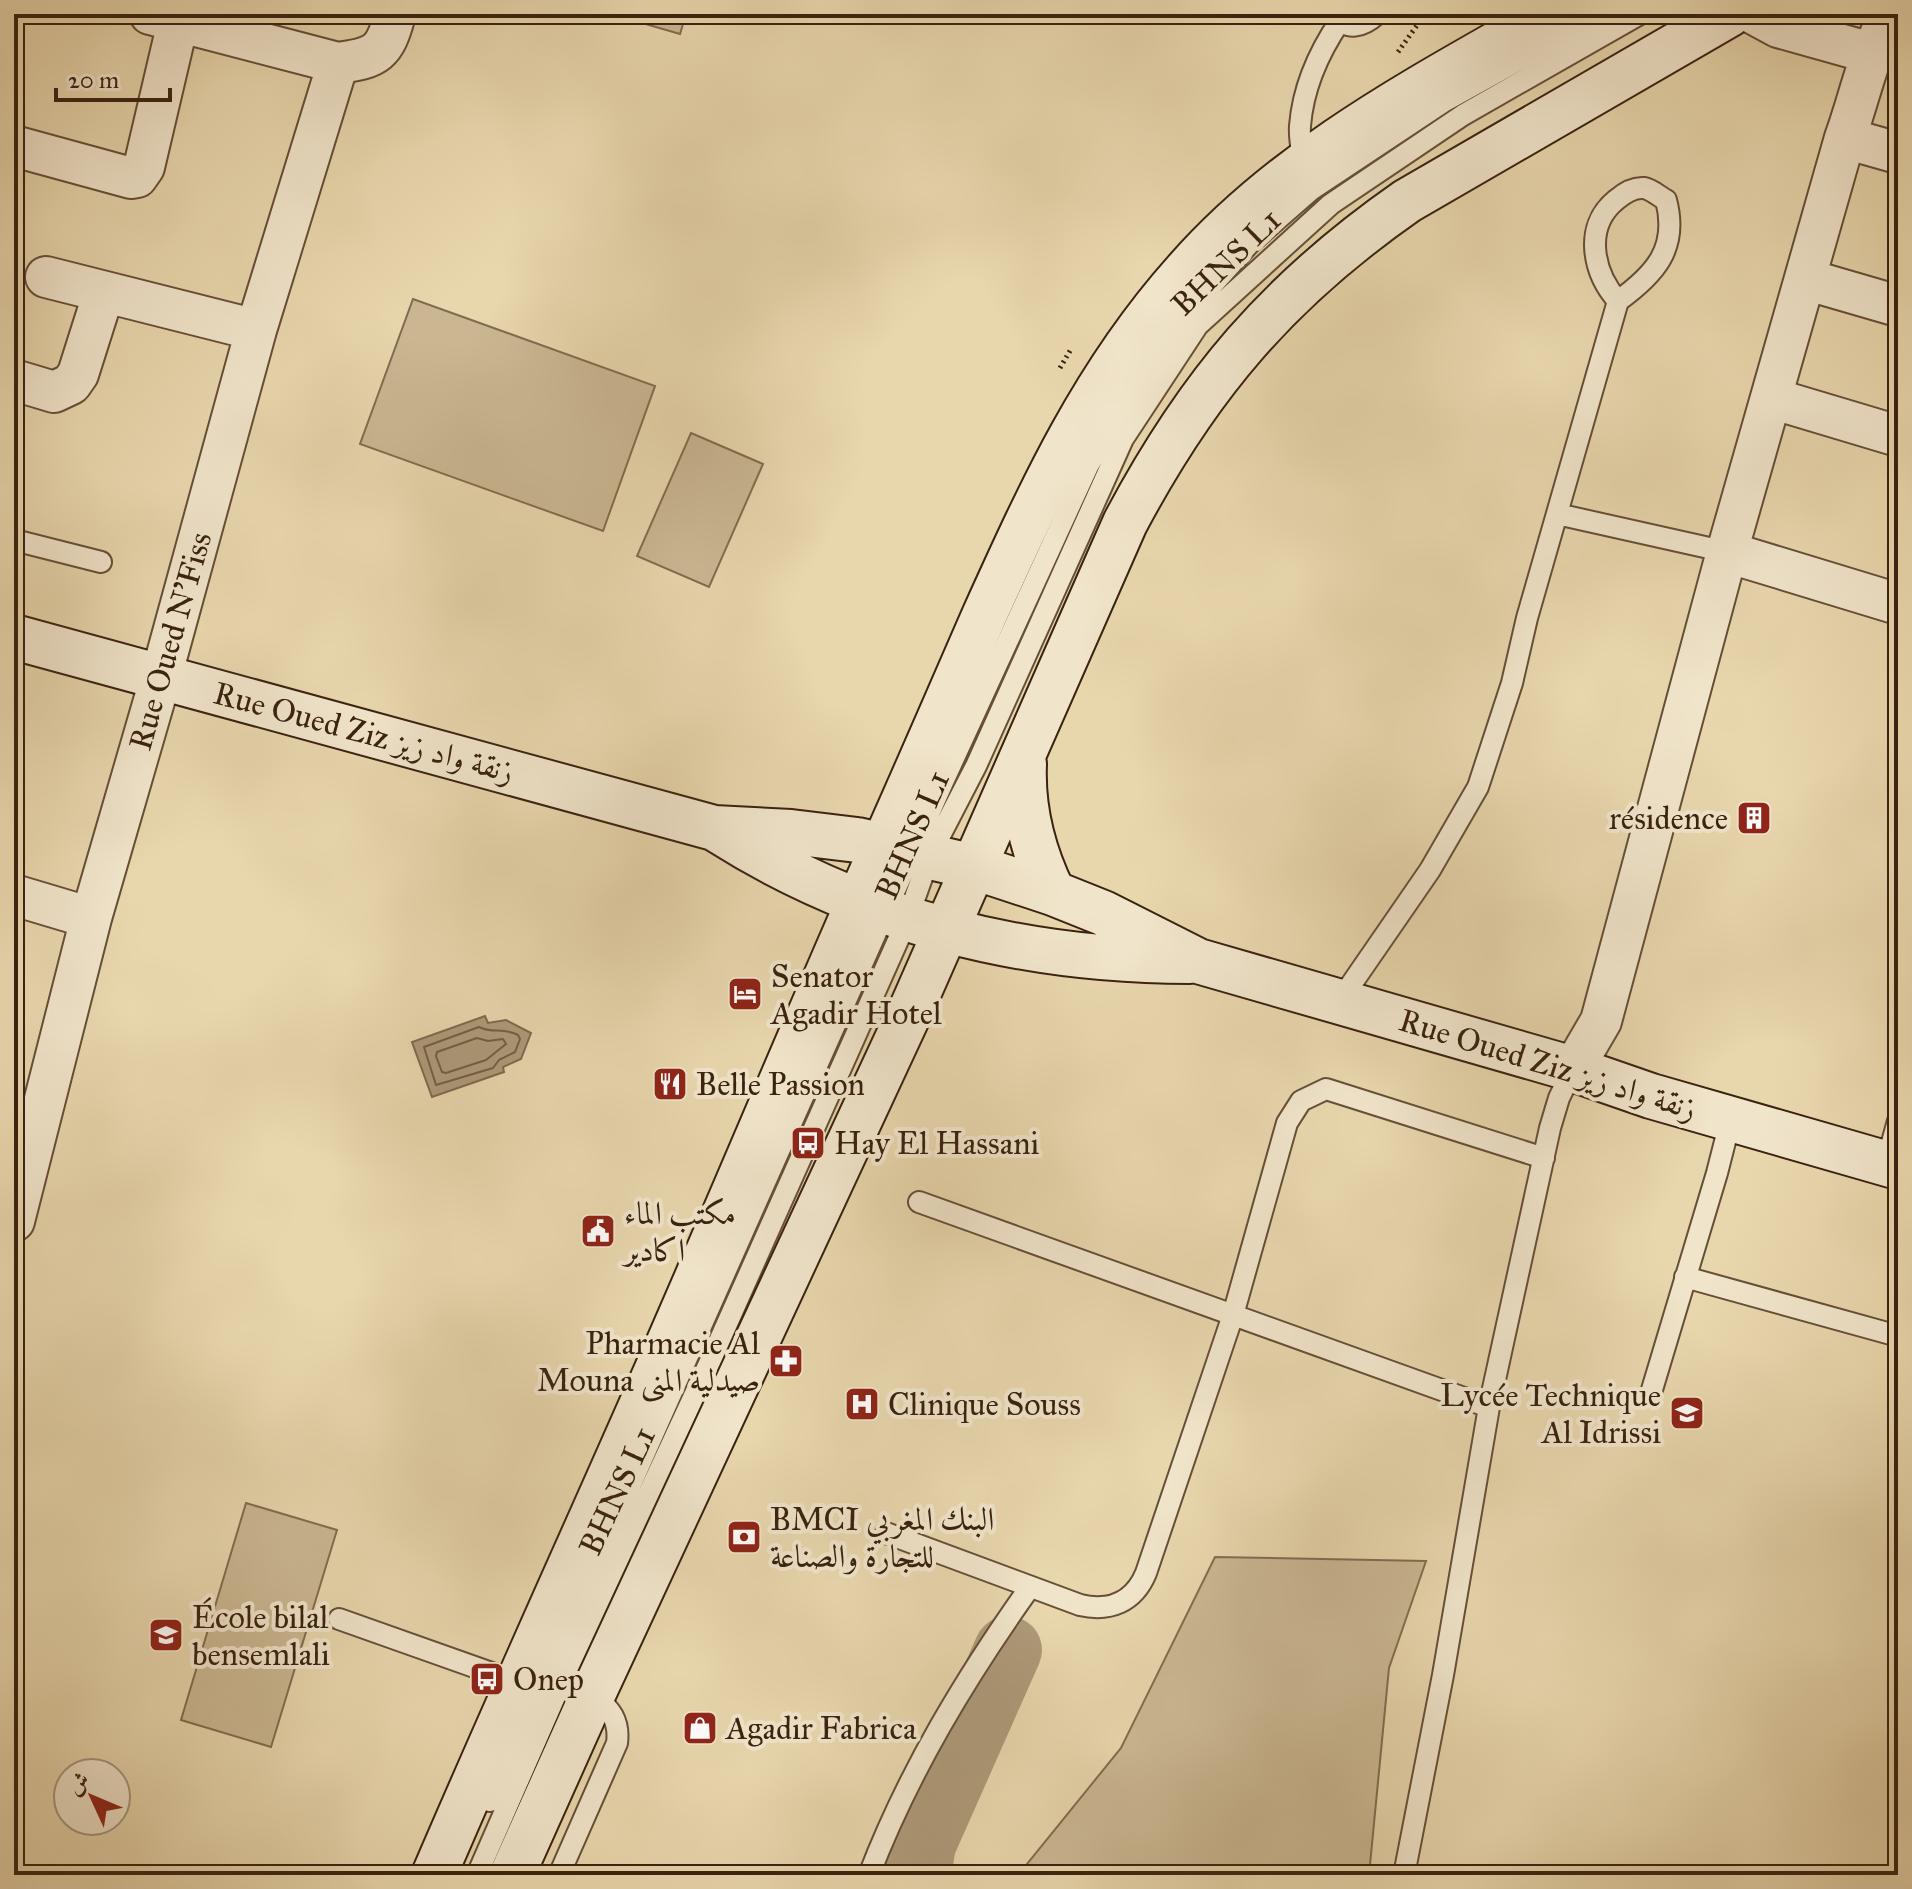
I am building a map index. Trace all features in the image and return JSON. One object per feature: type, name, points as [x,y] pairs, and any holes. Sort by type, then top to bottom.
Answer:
[{"type":"street","points":[[14,146],[131,178],[137,177],[144,167],[164,18],[238,25],[338,63],[368,59],[380,50],[389,37],[395,14]]},
{"type":"street","points":[[512,1875],[851,1139],[899,916],[909,850],[1015,547],[1065,443],[1124,348],[1189,267],[1259,199],[1374,115],[1549,14]]},
{"type":"street","points":[[434,1875],[672,1336],[899,916],[974,867],[1125,523],[1154,468],[1187,416],[1224,366],[1264,320],[1309,276],[1356,237],[1407,201],[1730,14]]},
{"type":"street","points":[[1754,14],[1778,27],[1871,53]]},
{"type":"street","points":[[1573,1069],[1601,1021],[1727,552],[1845,138],[1871,53],[1891,14]]},
{"type":"street","name":"Rue Oued N'Fiss","points":[[14,1221],[20,1179],[91,918],[256,330],[338,63]]},
{"type":"street","points":[[1845,138],[1898,153]]},
{"type":"street","points":[[46,277],[256,330]]},
{"type":"street","points":[[1805,279],[1898,306]]},
{"type":"street","points":[[14,380],[54,392],[71,384],[78,374],[104,292]]},
{"type":"street","points":[[1771,398],[1898,436]]},
{"type":"street","points":[[1727,552],[1898,604]]},
{"type":"street","name":"Rue Oued Ziz زنقة واد زيز","points":[[14,637],[714,828],[791,832],[909,850],[974,867],[1103,913],[1198,961],[1573,1069],[1651,1096],[1892,1166]]},
{"type":"street","points":[[1025,753],[1023,781],[1028,826],[1042,871],[1053,893]]},
{"type":"street","name":"Rue Oued Ziz زنقة واد زيز","points":[[714,828],[790,871],[899,916],[999,943],[1078,955],[1198,961]]},
{"type":"street","points":[[14,895],[91,918]]},
{"type":"lane","points":[[1304,164],[1300,127],[1308,88],[1337,17],[1348,26],[1357,27],[1377,14]]},
{"type":"lane","name":"BHNS L1","points":[[909,850],[1088,466],[1127,398],[1188,312],[1249,244],[1311,190],[1445,101],[1602,14]]},
{"type":"lane","name":"BHNS L1","points":[[909,850],[976,766],[1123,439],[1198,325],[1331,204],[1463,115],[1640,14]]},
{"type":"lane","points":[[1339,1002],[1430,870],[1478,787],[1512,683],[1618,301],[1646,281],[1666,249],[1670,214],[1666,200],[1646,188],[1627,191],[1606,207],[1595,234],[1596,261],[1604,285],[1618,301]]},
{"type":"lane","points":[[1557,514],[1727,552]]},
{"type":"lane","points":[[14,540],[101,562]]},
{"type":"lane","name":"BHNS L1","points":[[457,1875],[899,916]]},
{"type":"lane","name":"BHNS L1","points":[[477,1875],[568,1667],[713,1355],[899,916]]},
{"type":"lane","points":[[1404,1875],[1443,1675],[1489,1407],[1544,1158],[1559,1098],[1573,1069]]},
{"type":"lane","points":[[886,1533],[1093,1608],[1107,1608],[1120,1603],[1140,1585],[1233,1315],[1287,1123],[1301,1101],[1326,1089],[1544,1158]]},
{"type":"lane","points":[[1651,1393],[1731,1118]]},
{"type":"lane","points":[[1892,1166],[1898,1121]]},
{"type":"lane","points":[[919,1202],[1489,1407]]},
{"type":"lane","points":[[1685,1277],[1898,1336]]},
{"type":"lane","points":[[869,1875],[913,1776],[948,1711],[987,1647],[1030,1587]]},
{"type":"lane","points":[[339,1619],[517,1682]]},
{"type":"lane","points":[[559,1875],[617,1743],[615,1720],[609,1708],[593,1694]]},
{"type":"path","points":[[1398,52],[1425,14]]},
{"type":"shaded area","points":[[611,14],[686,14],[680,34]]},
{"type":"shaded area","points":[[413,299],[655,386],[603,531],[360,444]]},
{"type":"shaded area","points":[[691,433],[763,464],[709,587],[637,556]]},
{"type":"shaded area","points":[[246,1503],[337,1530],[271,1747],[181,1720]]},
{"type":"shaded area","points":[[1215,1557],[1426,1561],[1389,1668],[1369,1875],[1018,1875],[1121,1748]]},
{"type":"water","points":[[485,1016],[488,1023],[506,1020],[531,1033],[521,1059],[503,1067],[504,1072],[432,1097],[412,1042]]},
{"type":"waterway","points":[[917,1875],[922,1844],[1008,1650]]},
{"type":"place","name":"résidence","points":[[1754,818]]},
{"type":"place","name":"Senator Agadir Hotel","points":[[745,994]]},
{"type":"place","name":"Belle Passion","points":[[670,1084]]},
{"type":"place","name":"Hay El Hassani","points":[[808,1143]]},
{"type":"place","name":"مكتب الماء اكادير","points":[[598,1231]]},
{"type":"place","name":"Pharmacie Al Mouna صيدلية المنى","points":[[786,1361]]},
{"type":"place","name":"Clinique Souss","points":[[862,1404]]},
{"type":"place","name":"Lycée Technique Al Idrissi","points":[[1687,1413]]},
{"type":"place","name":"BMCI البنك المغربي للتجارة والصناعة","points":[[744,1537]]},
{"type":"place","name":"École bilal bensemlali","points":[[166,1635]]},
{"type":"place","name":"Onep","points":[[487,1679]]},
{"type":"place","name":"Agadir Fabrica","points":[[700,1728]]}]
